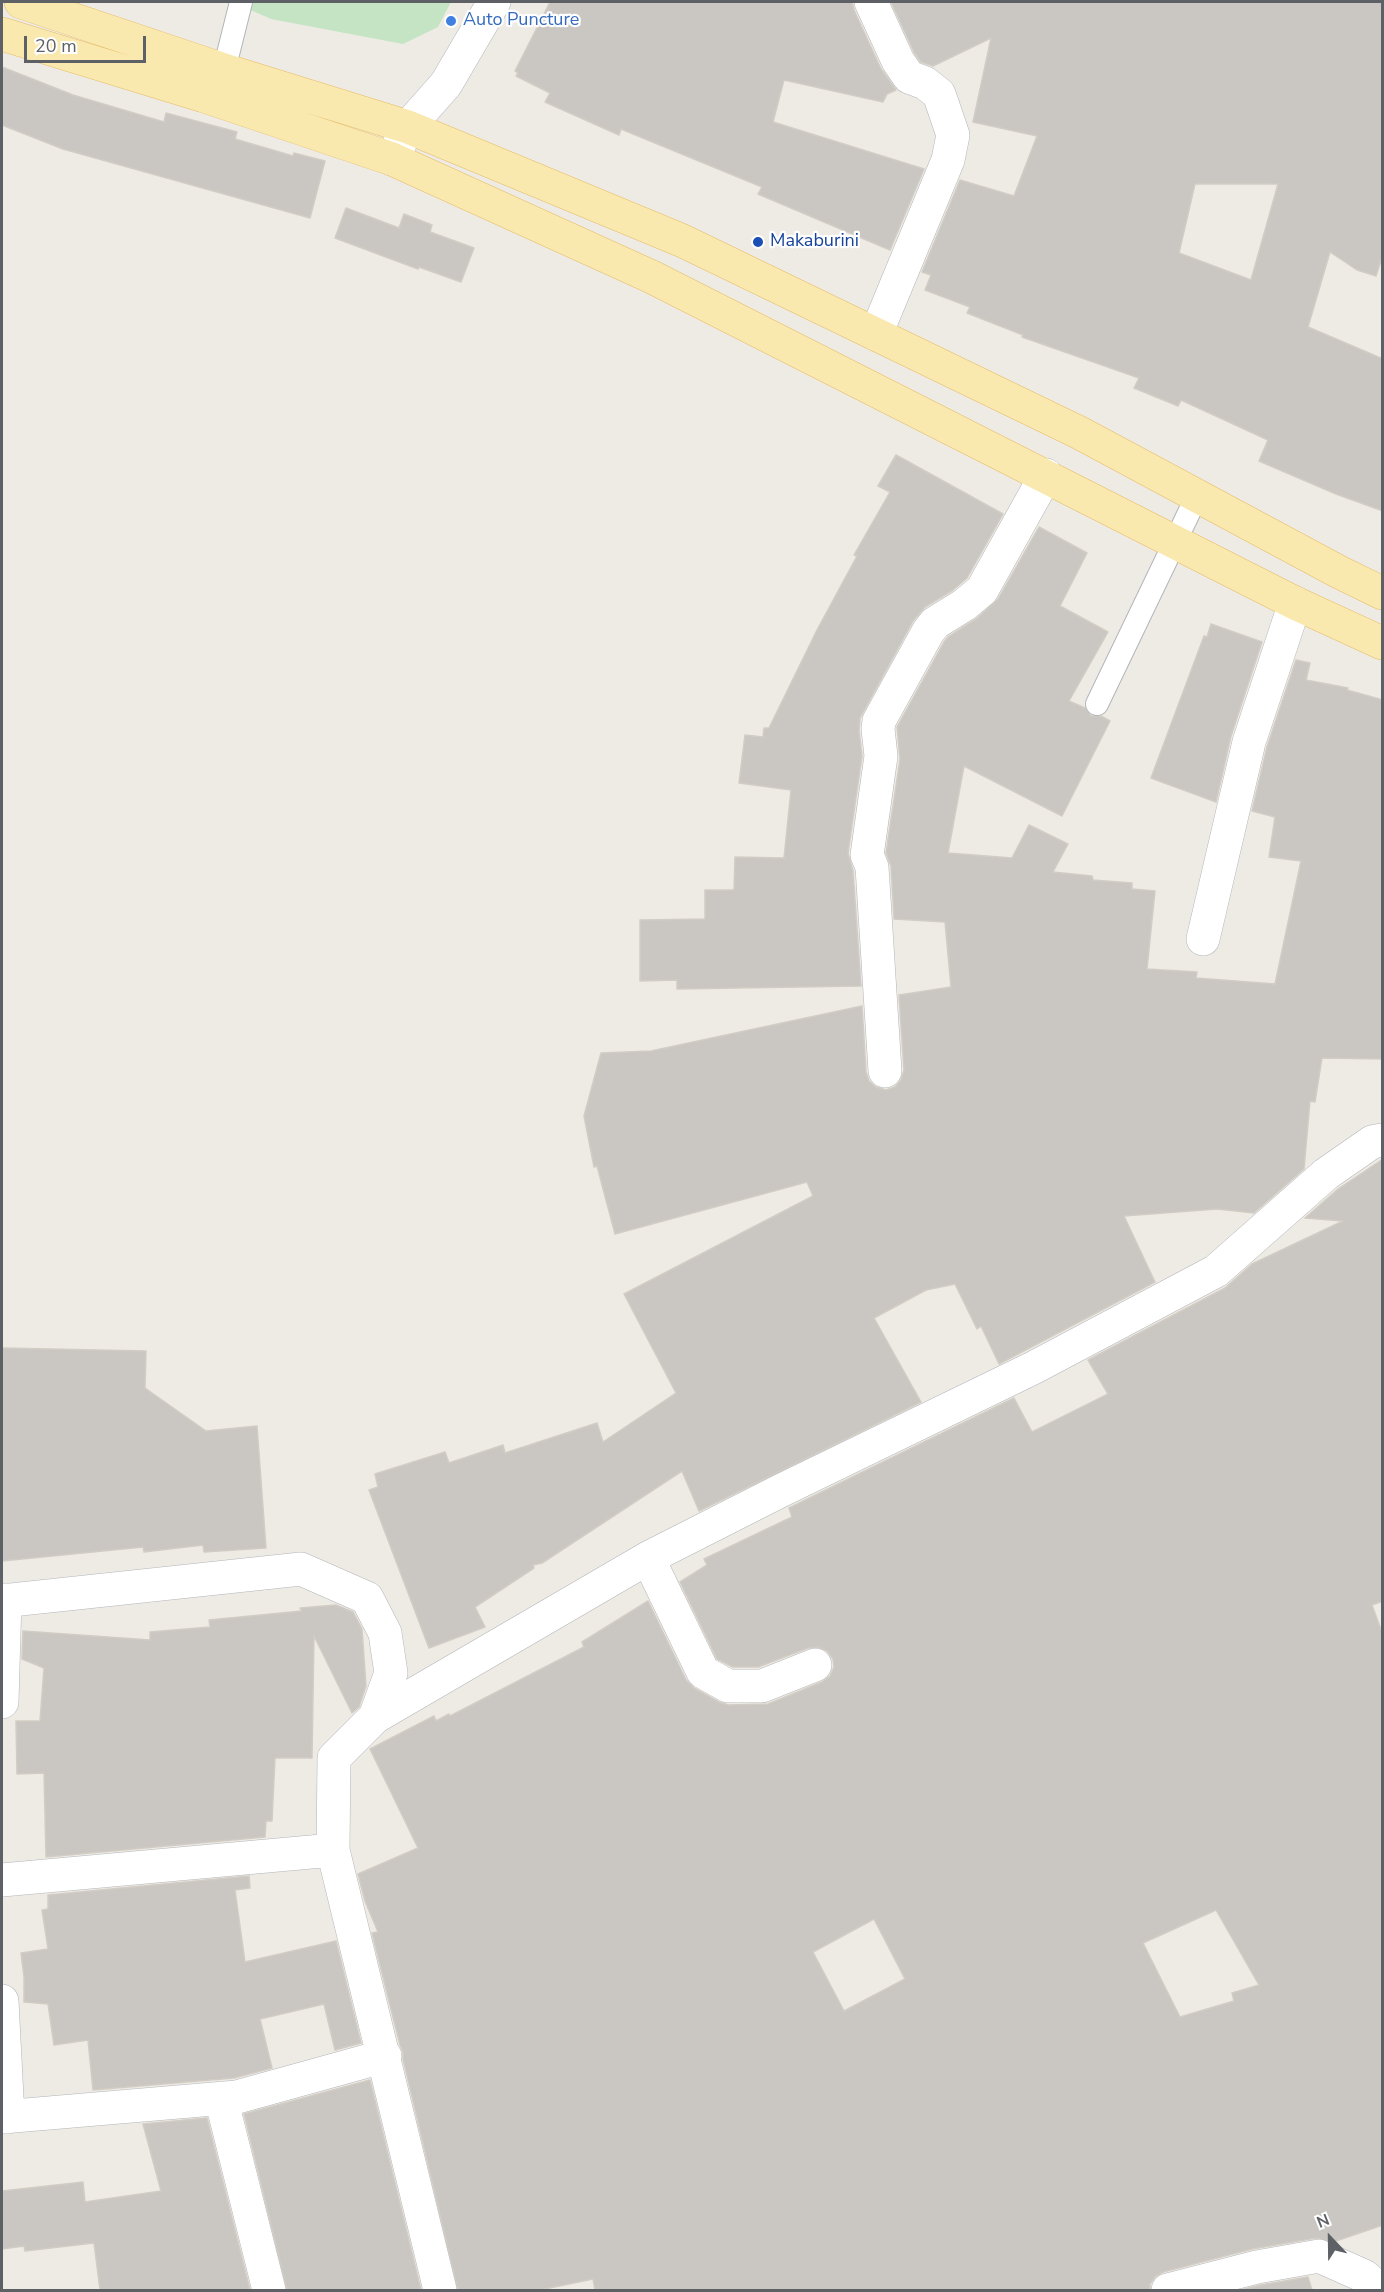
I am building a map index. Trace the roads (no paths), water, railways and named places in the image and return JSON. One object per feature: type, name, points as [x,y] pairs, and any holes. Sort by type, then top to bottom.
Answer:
[{"type":"main road","points":[[21,2],[224,70],[408,127],[683,241],[1080,433],[1383,593]]},
{"type":"main road","points":[[2,34],[204,96],[392,159],[652,278],[1046,475],[1295,603],[1383,643]]},
{"type":"street","points":[[392,159],[408,127],[446,84],[494,2]]},
{"type":"street","points":[[871,2],[898,61],[909,77],[925,83],[939,94],[953,135],[948,160],[876,334]]},
{"type":"street","points":[[885,1071],[872,867],[867,855],[881,756],[879,721],[935,623],[964,605],[982,590],[1046,475]]},
{"type":"street","points":[[1203,939],[1249,742],[1295,603]]},
{"type":"street","points":[[440,2290],[385,2056],[333,1850],[334,1758],[375,1717],[648,1558],[1033,1368],[1216,1270],[1326,1173],[1372,1142],[1383,1140]]},
{"type":"street","points":[[648,1558],[703,1672],[728,1686],[762,1686],[815,1665]]},
{"type":"street","points":[[2,1702],[3,1600],[301,1569],[368,1598],[385,1633],[391,1673],[375,1717]]},
{"type":"street","points":[[2,1880],[333,1850]]},
{"type":"street","points":[[2,2001],[5,2117],[237,2097],[385,2056]]},
{"type":"street","points":[[221,2098],[270,2290]]},
{"type":"street","points":[[1168,2290],[1257,2267],[1318,2256],[1364,2276],[1380,2290]]},
{"type":"lane","points":[[224,70],[242,2]]},
{"type":"lane","points":[[1097,704],[1197,496]]},
{"type":"place","name":"Auto Puncture","points":[[451,21]]},
{"type":"place","name":"Makaburini","points":[[758,242]]}]
